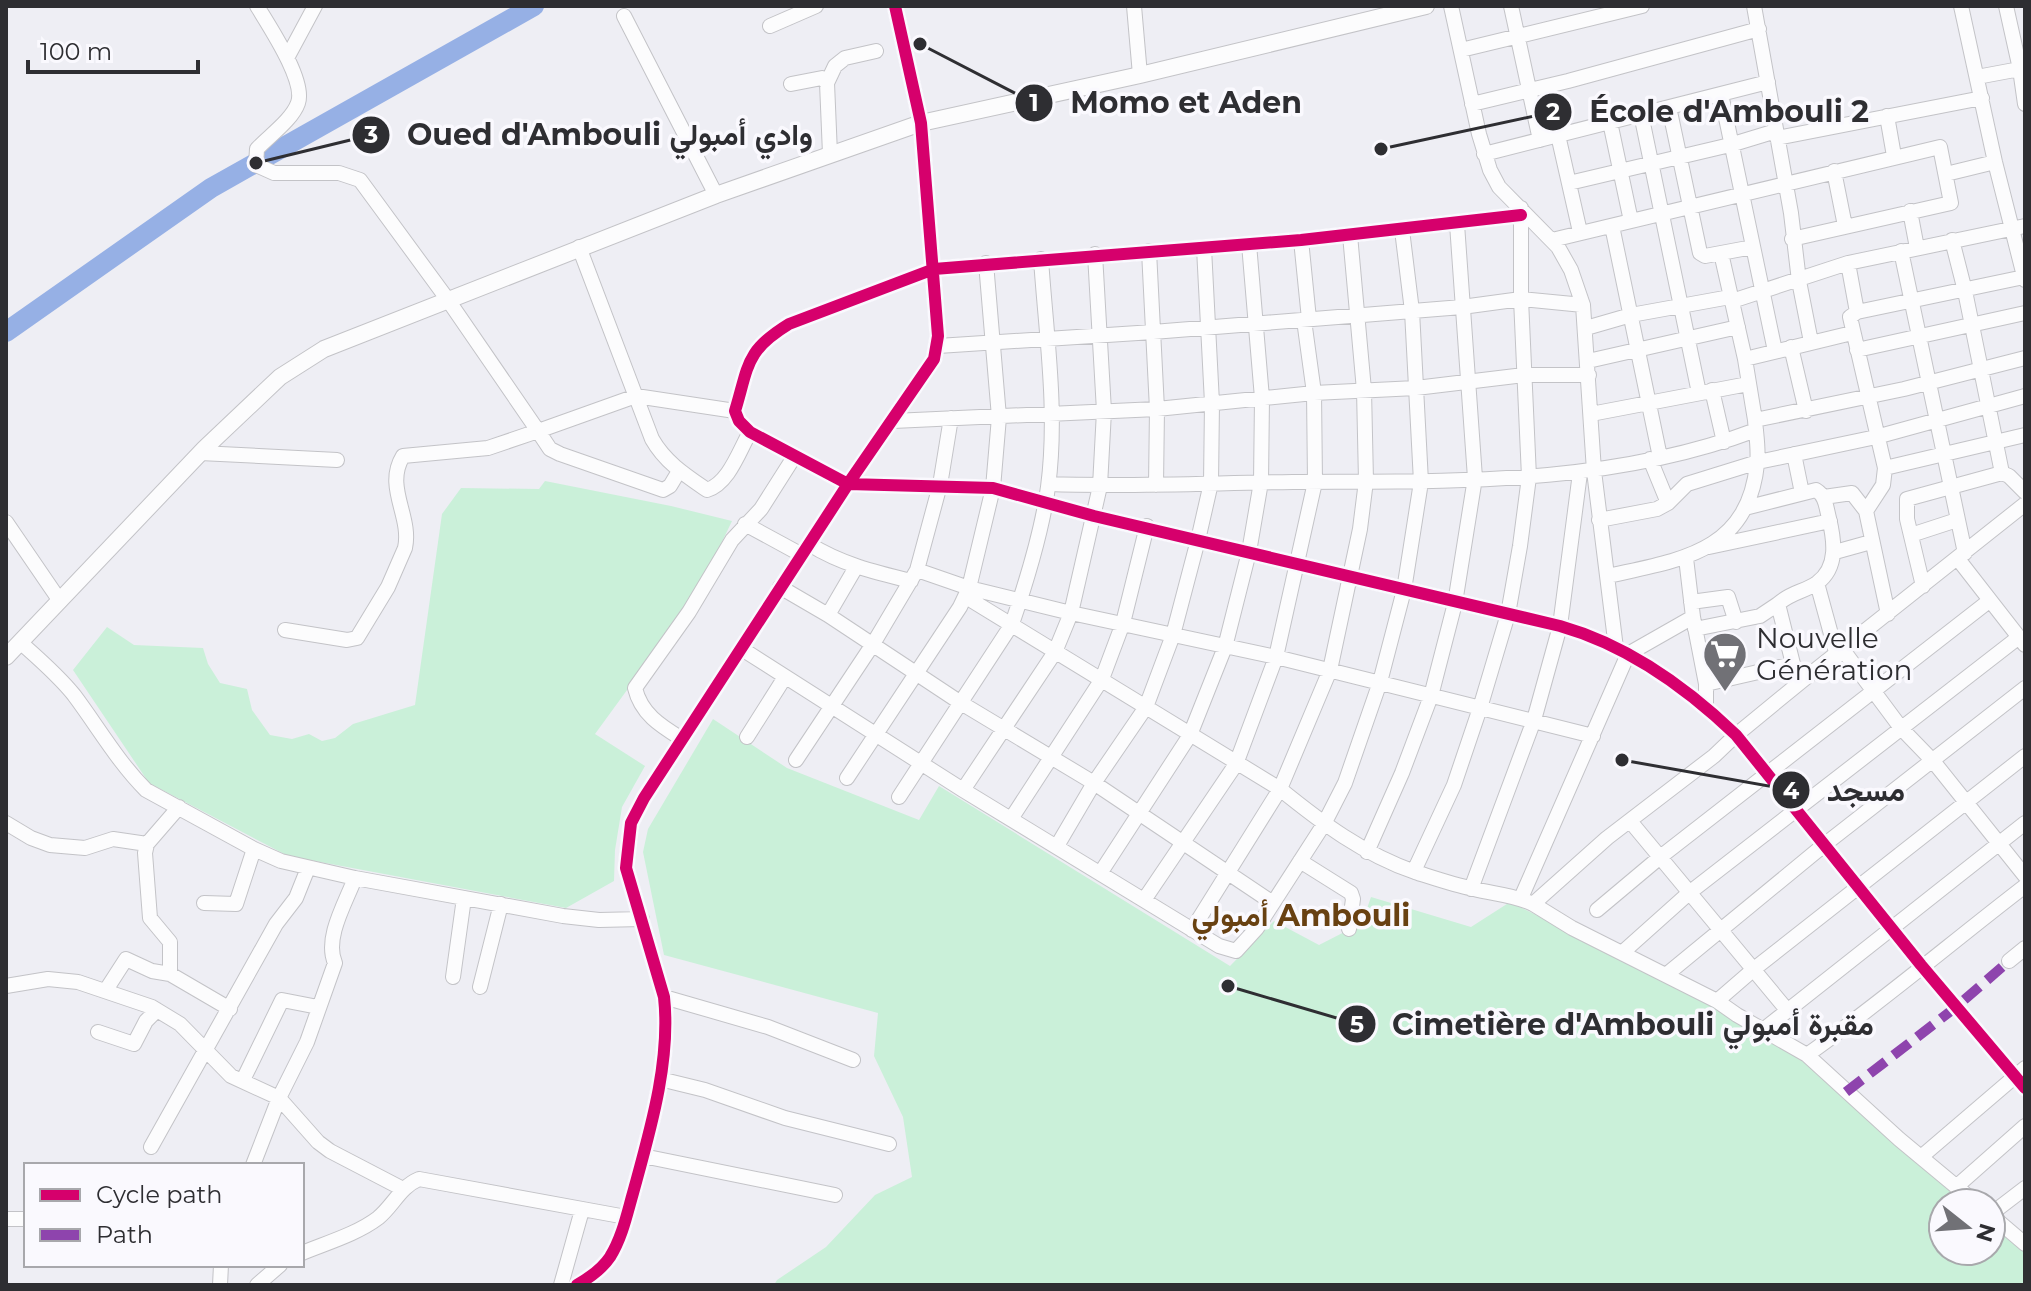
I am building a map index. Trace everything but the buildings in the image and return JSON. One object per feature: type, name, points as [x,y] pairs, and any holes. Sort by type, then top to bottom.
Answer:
[{"type":"main road","points":[[6,657],[200,453],[280,377],[324,349],[716,195],[921,123],[1140,75],[1406,8],[1426,6]]},
{"type":"street","points":[[257,6],[287,58],[300,100],[295,110],[257,149],[256,165],[274,173],[339,173],[360,180],[448,300],[543,442],[560,454],[663,490],[670,486],[679,471]]},
{"type":"street","points":[[287,58],[315,6]]},
{"type":"street","points":[[770,26],[816,6]]},
{"type":"street","points":[[577,1285],[609,1258],[626,1217],[660,1079],[666,1018],[664,997],[626,868],[631,823],[780,587],[934,359],[938,346],[921,123],[895,6]]},
{"type":"street","points":[[1134,6],[1140,75]]},
{"type":"street","points":[[1451,6],[1484,154],[1499,187],[1552,240],[1571,270],[1583,305],[1591,414],[1587,472],[1560,626],[1534,720],[1471,889]]},
{"type":"street","points":[[1511,6],[1540,140]]},
{"type":"street","points":[[1461,50],[1642,6]]},
{"type":"street","points":[[1754,6],[1811,342]]},
{"type":"street","points":[[1923,586],[1907,519],[1907,499],[1884,473],[1850,317],[1857,312],[1912,300],[2025,279],[2018,228],[1995,162],[1961,6]]},
{"type":"street","points":[[2006,6],[2023,68],[2025,104]]},
{"type":"street","points":[[624,16],[716,195]]},
{"type":"street","points":[[1472,104],[1759,29]]},
{"type":"street","points":[[830,154],[827,83],[838,62],[876,51]]},
{"type":"street","points":[[1977,77],[2023,68]]},
{"type":"street","points":[[791,84],[814,78],[822,78],[827,83]]},
{"type":"street","points":[[1484,154],[1768,82]]},
{"type":"street","points":[[1721,94],[1775,351]]},
{"type":"street","points":[[1569,183],[1777,134],[1982,98]]},
{"type":"street","points":[[1669,107],[1700,253],[1705,256],[1753,247]]},
{"type":"street","points":[[1641,114],[1688,339],[1724,442]]},
{"type":"street","points":[[1887,116],[1894,156]]},
{"type":"street","points":[[1610,122],[1631,221]]},
{"type":"street","points":[[1558,135],[1580,232]]},
{"type":"street","points":[[1552,240],[1940,147],[1951,203],[1792,239]]},
{"type":"street","points":[[1946,174],[1995,162]]},
{"type":"street","points":[[1834,171],[1845,226]]},
{"type":"street","points":[[1910,211],[1917,248]]},
{"type":"street","points":[[1521,212],[1457,224],[1301,240],[934,269],[789,324],[767,337],[751,357],[735,411],[739,421],[750,432],[848,484],[993,488],[1094,516],[1147,526],[1592,635],[1706,706],[1736,735],[1921,965],[2020,1072],[2025,1088]]},
{"type":"street","points":[[1414,871],[1454,785],[1508,614],[1529,477],[1521,299],[1521,212]]},
{"type":"street","points":[[1367,852],[1431,696],[1455,603],[1475,478],[1457,224]]},
{"type":"street","points":[[1612,226],[1650,403],[1655,458],[1668,503]]},
{"type":"street","points":[[1586,328],[1681,305],[1731,299],[1799,281],[1848,263],[2018,228]]},
{"type":"street","points":[[742,649],[963,790],[1192,930],[1219,946],[1236,951],[1257,928],[1324,824],[1345,783],[1380,682],[1404,590],[1421,482],[1412,311],[1402,230]]},
{"type":"street","points":[[1192,930],[1280,789],[1330,670],[1360,529],[1366,481],[1364,390],[1350,235]]},
{"type":"street","points":[[1144,900],[1236,764],[1276,657],[1315,482],[1314,393],[1301,240]]},
{"type":"street","points":[[1952,240],[2002,473]]},
{"type":"street","points":[[1101,872],[1190,735],[1225,647],[1249,552],[1261,482],[1262,398],[1249,244]]},
{"type":"street","points":[[579,247],[660,453],[707,490],[716,487],[724,478],[750,432]]},
{"type":"street","points":[[1057,846],[1094,783],[1146,707],[1173,635],[1198,540],[1211,483],[1212,403],[1204,248]]},
{"type":"street","points":[[1149,251],[1157,409],[1156,485]]},
{"type":"street","points":[[1623,952],[1689,893],[1901,728],[2022,641],[1989,601],[1961,556],[1951,485],[1901,251]]},
{"type":"street","points":[[1608,576],[1686,558],[1708,547],[1733,527],[1745,508],[1758,462],[1756,425],[1721,253]]},
{"type":"street","points":[[963,790],[1055,652],[1071,613],[1100,486],[1104,411],[1095,254]]},
{"type":"street","points":[[899,797],[1012,624],[1046,501],[1052,414],[1041,259]]},
{"type":"street","points":[[847,778],[967,592],[993,488],[999,417],[986,263]]},
{"type":"street","points":[[1848,263],[1857,312]]},
{"type":"street","points":[[938,346],[1153,332],[1462,307],[1521,299],[1583,305]]},
{"type":"street","points":[[1857,350],[2025,313]]},
{"type":"street","points":[[893,421],[1157,409],[1314,393],[1469,383],[1589,368],[1638,350],[1738,327]]},
{"type":"street","points":[[1745,359],[1852,333]]},
{"type":"street","points":[[1791,347],[1806,411]]},
{"type":"street","points":[[1049,484],[1421,482],[1587,472],[1724,442],[1756,425],[1806,411],[2025,358]]},
{"type":"street","points":[[1591,414],[1748,384]]},
{"type":"street","points":[[285,630],[347,640],[357,638],[408,537],[396,481],[403,456],[488,448],[636,396],[735,411]]},
{"type":"street","points":[[1599,520],[1657,509],[1668,503],[1687,484],[1758,462],[1876,437],[2025,396]]},
{"type":"street","points":[[796,760],[914,576],[940,485],[951,418]]},
{"type":"street","points":[[1866,511],[1884,473],[1943,454],[2025,435]]},
{"type":"street","points":[[200,453],[337,460]]},
{"type":"street","points":[[1794,454],[1802,493]]},
{"type":"street","points":[[682,739],[654,721],[638,701],[635,688],[689,612],[718,562],[745,524],[761,509],[794,457]]},
{"type":"street","points":[[1527,901],[1593,736],[1622,651],[1599,520],[1587,472]]},
{"type":"street","points":[[1907,499],[2002,473],[2025,492]]},
{"type":"street","points":[[1693,616],[1736,622],[1760,616],[1789,594],[1817,583],[1826,571],[1835,552],[1824,497],[1816,490],[1745,508]]},
{"type":"street","points":[[1824,497],[1852,493],[1866,511],[1888,614]]},
{"type":"street","points":[[1527,901],[1714,756],[1803,680],[2025,504]]},
{"type":"street","points":[[1911,535],[1957,520]]},
{"type":"street","points":[[1708,547],[1830,521]]},
{"type":"street","points":[[6,522],[60,601]]},
{"type":"street","points":[[745,524],[805,550],[856,567],[914,576],[967,592],[1020,599],[1276,657],[1593,736]]},
{"type":"street","points":[[1011,819],[1102,679],[1123,623],[1147,526]]},
{"type":"street","points":[[1835,552],[1871,542]]},
{"type":"street","points":[[1686,558],[1706,684],[1706,706]]},
{"type":"street","points":[[828,615],[856,567]]},
{"type":"street","points":[[1817,583],[1840,653],[1901,728],[1933,761],[2025,876]]},
{"type":"street","points":[[780,587],[1049,758],[1094,783],[1273,903]]},
{"type":"street","points":[[967,592],[1055,652],[1280,789],[1324,824],[1367,852],[1471,889],[1527,901],[1572,928],[1717,1001],[1807,1055],[1956,1187],[2025,1126]]},
{"type":"street","points":[[1622,651],[1728,597],[1736,622]]},
{"type":"street","points":[[1597,910],[1659,858],[1989,601]]},
{"type":"street","points":[[1778,604],[1793,664],[1803,680]]},
{"type":"street","points":[[20,642],[72,693],[146,790],[254,849],[308,868],[563,916],[599,920],[642,919]]},
{"type":"street","points":[[1706,684],[1793,664]]},
{"type":"street","points":[[747,737],[785,677]]},
{"type":"street","points":[[1666,975],[1824,845],[2025,688]]},
{"type":"street","points":[[1717,1001],[2025,756]]},
{"type":"street","points":[[170,974],[170,942],[150,918],[146,891],[147,844],[179,807]]},
{"type":"street","points":[[1630,821],[1787,1010]]},
{"type":"street","points":[[6,823],[50,845],[85,848],[104,839],[147,844]]},
{"type":"street","points":[[1763,1030],[2025,823]]},
{"type":"street","points":[[204,903],[236,904],[254,849]]},
{"type":"street","points":[[1300,861],[1351,893],[1349,929]]},
{"type":"street","points":[[151,1147],[276,924],[296,898],[308,868]]},
{"type":"street","points":[[254,1163],[279,1098],[307,1042],[335,963],[331,952],[332,940],[355,878]]},
{"type":"street","points":[[1807,1055],[1868,1011],[1921,965],[2025,886]]},
{"type":"street","points":[[453,977],[464,898]]},
{"type":"street","points":[[480,987],[501,904]]},
{"type":"street","points":[[2009,961],[2025,948]]},
{"type":"street","points":[[106,990],[126,959],[152,971],[170,974],[230,1009]]},
{"type":"street","points":[[6,986],[48,979],[78,982],[157,1010],[180,1024],[231,1076],[279,1098],[318,1142],[330,1151],[403,1189]]},
{"type":"street","points":[[664,997],[768,1027],[853,1060]]},
{"type":"street","points":[[243,1080],[282,1000],[318,1007]]},
{"type":"street","points":[[98,1032],[134,1044],[146,1021],[157,1010]]},
{"type":"street","points":[[1921,1157],[2020,1072]]},
{"type":"street","points":[[660,1079],[705,1090],[785,1118],[889,1144]]},
{"type":"street","points":[[643,1156],[835,1195]]},
{"type":"street","points":[[304,1252],[375,1220],[392,1206],[403,1189],[419,1179],[626,1217]]},
{"type":"street","points":[[2007,1202],[2025,1188]]},
{"type":"street","points":[[561,1285],[582,1210]]},
{"type":"street","points":[[2007,1229],[2025,1244]]},
{"type":"street","points":[[257,1285],[278,1267]]},
{"type":"green space","points":[[545,481],[732,521],[697,594],[595,734],[645,766],[622,807],[614,881],[566,908],[288,856],[149,783],[73,670],[107,627],[134,645],[203,648],[208,664],[220,683],[247,689],[252,710],[270,735],[292,739],[309,734],[322,741],[335,738],[353,724],[415,705],[442,514],[461,488],[539,489]]},
{"type":"green space","points":[[713,719],[787,768],[919,820],[939,786],[1230,966],[1274,921],[1319,945],[1362,923],[1371,897],[1471,927],[1510,902],[1719,1005],[1790,1048],[1955,1187],[1927,1187],[1927,1267],[2007,1267],[2007,1232],[2025,1247],[2025,1285],[774,1285],[826,1247],[875,1195],[912,1177],[903,1117],[874,1056],[878,1013],[664,955],[643,852],[648,829]]},
{"type":"waterway","points":[[6,332],[211,188],[534,6]]},
{"type":"marked path","points":[[1846,1092],[1956,1007],[2009,961]]},
{"type":"cycle path","points":[[577,1285],[603,1265],[618,1242],[646,1145],[662,1071],[664,997],[626,868],[631,823],[644,798],[848,484],[934,359],[938,336],[921,123],[895,6]]},
{"type":"cycle path","points":[[1521,215],[1301,240],[934,269],[789,324],[756,351],[735,411],[739,421],[750,432],[848,484],[993,488],[1094,516],[1560,626],[1632,656],[1676,684],[1736,735],[1921,965],[2025,1088]]},
{"type":"place","name":"Momo et Aden","points":[[920,44]]},
{"type":"place","name":"École d'Ambouli 2","points":[[1381,149]]},
{"type":"place","name":"Oued d'Ambouli وادي أمبولي","points":[[256,163]]},
{"type":"place","name":"Nouvelle Génération","points":[[1725,693]]},
{"type":"place","name":"مسجد","points":[[1622,760]]},
{"type":"place","name":"Cimetière d'Ambouli مقبرة أمبولي","points":[[1228,986]]},
{"type":"district","name":"أمبولي Ambouli","points":[[1301,915]]}]
